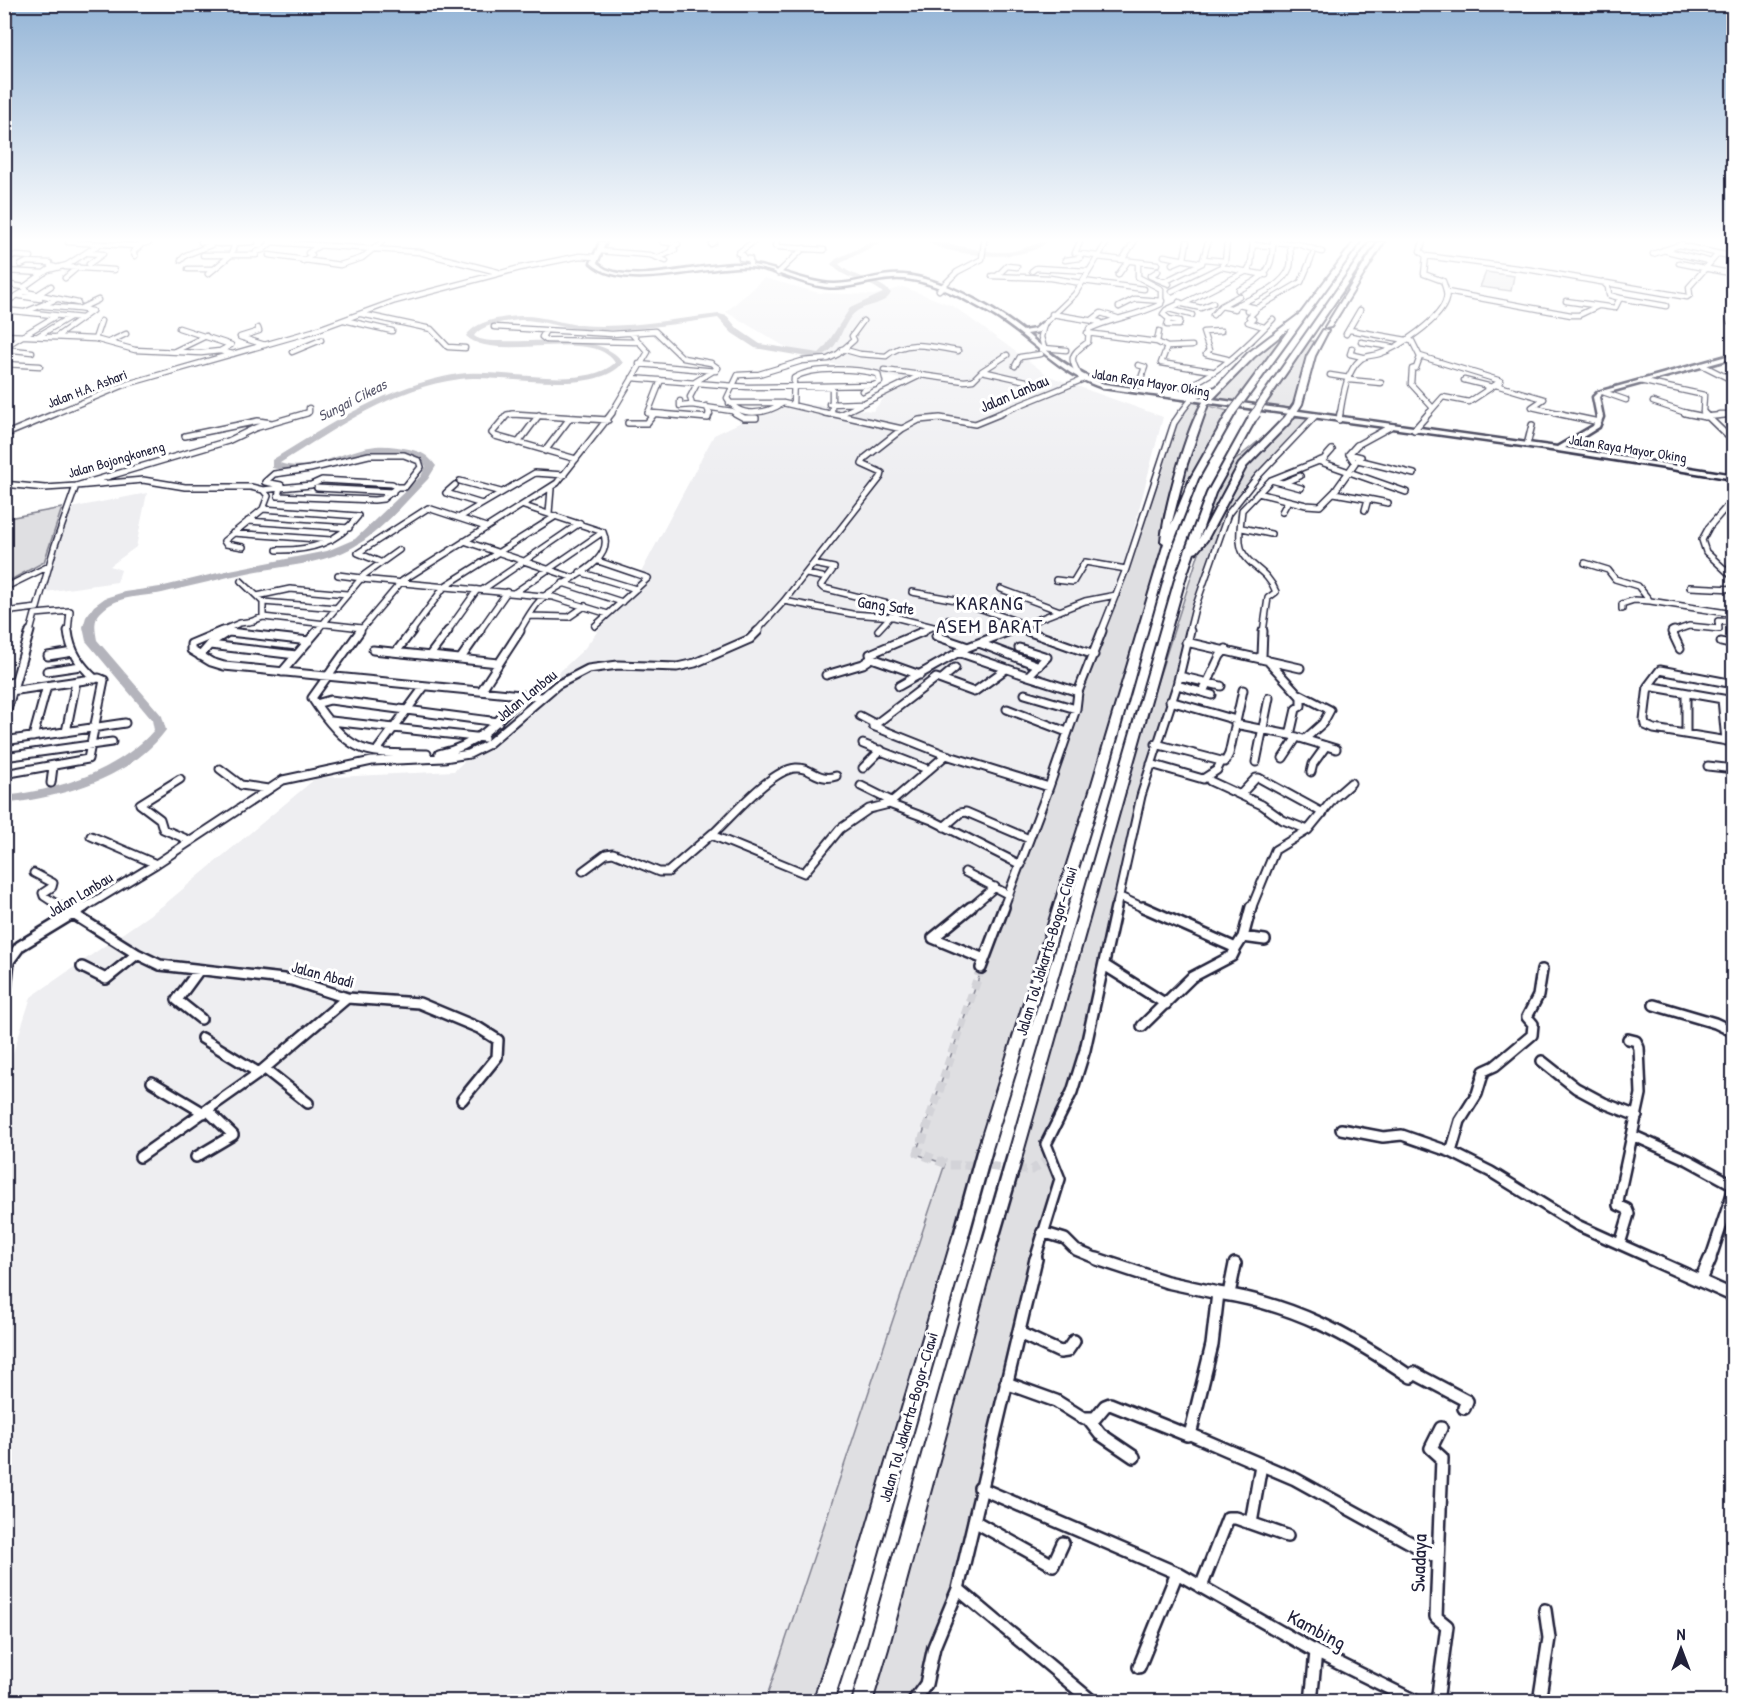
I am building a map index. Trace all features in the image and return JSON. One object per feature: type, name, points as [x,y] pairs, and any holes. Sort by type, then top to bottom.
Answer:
[{"type":"highway","points":[[1165,551],[1167,522],[1183,464],[1205,402],[1251,356],[1295,322]]},
{"type":"highway","name":"Jalan Tol Jakarta–Bogor–Ciawi","points":[[823,1701],[846,1631],[985,1149],[1098,784],[1165,551],[1194,479],[1232,412],[1298,322]]},
{"type":"highway","name":"Jalan Tol Jakarta–Bogor–Ciawi","points":[[862,1701],[1113,808],[1189,555],[1211,494],[1253,417],[1318,322]]},
{"type":"highway","points":[[1189,555],[1203,540],[1242,466],[1296,415],[1311,356],[1332,322]]},
{"type":"highway","points":[[1169,395],[1198,394],[1221,387]]},
{"type":"main road","name":"Jalan Raya Mayor Oking","points":[[1001,322],[1069,372],[1100,388],[1205,402]]},
{"type":"main road","name":"Jalan Raya Mayor Oking","points":[[1007,322],[1024,333],[1042,350]]},
{"type":"main road","points":[[1024,333],[1037,331],[1044,324]]},
{"type":"main road","points":[[1558,449],[1591,432],[1600,417],[1596,397],[1604,392],[1734,356]]},
{"type":"main road","name":"Jalan Raya Mayor Oking","points":[[1082,380],[1103,386],[1205,402],[1558,449],[1734,477]]},
{"type":"street","points":[[4,348],[46,322]]},
{"type":"street","points":[[39,339],[63,322]]},
{"type":"street","points":[[56,337],[77,322]]},
{"type":"street","points":[[95,339],[101,322]]},
{"type":"street","name":"Jalan H.A. Ashari","points":[[4,435],[127,384],[235,355],[339,322]]},
{"type":"street","points":[[350,322],[392,331]]},
{"type":"street","points":[[397,322],[431,329],[443,345],[454,349],[465,348]]},
{"type":"street","points":[[783,403],[765,412],[740,410],[729,403],[727,398],[734,378],[738,375],[759,374],[802,361],[828,358],[838,354],[854,340],[852,336],[863,322]]},
{"type":"street","points":[[1042,350],[1041,336],[1046,322]]},
{"type":"street","points":[[1087,333],[1100,322]]},
{"type":"street","points":[[1249,322],[1264,327]]},
{"type":"street","points":[[1138,366],[1145,367],[1141,374],[1147,392],[1187,392],[1191,385],[1255,338],[1270,322]]},
{"type":"street","points":[[1346,334],[1354,322]]},
{"type":"street","points":[[1352,348],[1350,354],[1363,357],[1381,353],[1406,339],[1429,322]]},
{"type":"street","points":[[494,327],[545,332],[655,331],[683,358],[711,363],[718,367],[718,371]]},
{"type":"street","points":[[179,328],[231,345],[220,351]]},
{"type":"street","points":[[258,328],[259,330],[240,337],[265,345]]},
{"type":"street","points":[[1350,330],[1413,342],[1420,356],[1418,366],[1412,369],[1411,384],[1432,407]]},
{"type":"street","points":[[292,352],[324,340],[326,336],[313,331]]},
{"type":"street","points":[[1157,342],[1159,331]]},
{"type":"street","points":[[1221,331],[1203,332],[1209,350],[1206,354],[1227,359]]},
{"type":"street","points":[[545,332],[542,337],[546,340],[639,342]]},
{"type":"street","points":[[522,696],[484,738],[461,749],[442,754],[426,754],[356,745],[316,704],[313,694],[362,628],[402,581],[486,527],[551,489],[564,475],[608,420],[648,351],[631,333]]},
{"type":"street","points":[[1087,333],[1157,342],[1167,347],[1192,346]]},
{"type":"street","points":[[1082,380],[1072,365],[1072,361],[1077,348],[1088,342],[1087,333]]},
{"type":"street","points":[[109,342],[126,334]]},
{"type":"street","points":[[4,335],[39,339],[47,337],[95,339],[135,350],[220,351],[235,355]]},
{"type":"street","points":[[174,351],[206,336]]},
{"type":"street","points":[[1361,342],[1391,347]]},
{"type":"street","points":[[842,349],[886,357],[898,346],[909,343],[958,351]]},
{"type":"street","points":[[1167,347],[1161,363],[1212,371]]},
{"type":"street","points":[[4,348],[32,352]]},
{"type":"street","points":[[1015,366],[1020,357],[1042,350],[1066,350]]},
{"type":"street","points":[[884,370],[919,376],[969,380],[976,378],[982,371],[1007,355]]},
{"type":"street","points":[[1414,430],[1443,396],[1469,402],[1501,381],[1434,358],[1420,356]]},
{"type":"street","points":[[1339,420],[1349,379],[1356,364],[1363,357]]},
{"type":"street","points":[[4,364],[40,366]]},
{"type":"street","points":[[639,364],[718,371]]},
{"type":"street","points":[[1702,365],[1734,381]]},
{"type":"street","points":[[692,405],[690,395],[696,382],[718,371]]},
{"type":"street","points":[[982,371],[1026,381]]},
{"type":"street","points":[[793,405],[795,374],[875,372],[878,374],[878,384]]},
{"type":"street","points":[[632,378],[733,386],[862,388],[878,384],[893,375]]},
{"type":"street","points":[[1330,375],[1381,383]]},
{"type":"street","points":[[839,415],[919,376]]},
{"type":"street","points":[[661,380],[649,412],[708,418],[710,415],[706,406]]},
{"type":"street","name":"Jalan Lanbau","points":[[4,953],[16,950],[156,864],[283,780],[372,761],[431,759],[469,754],[487,745],[541,697],[568,678],[602,666],[677,668],[695,663],[750,639],[806,574],[882,475],[880,471],[863,465],[862,461],[901,430],[927,418],[975,424],[1082,380]]},
{"type":"street","points":[[1464,380],[1544,399],[1533,408],[1599,422]]},
{"type":"street","points":[[1640,381],[1704,395],[1702,410],[1734,442]]},
{"type":"street","points":[[829,386],[830,414]]},
{"type":"street","points":[[862,388],[863,403]]},
{"type":"street","points":[[1604,392],[1626,400]]},
{"type":"street","points":[[680,401],[680,406],[706,406],[732,411],[744,418],[756,418]]},
{"type":"street","points":[[981,968],[1049,787],[1076,709],[1078,692],[1126,569],[1174,423],[1190,401]]},
{"type":"street","points":[[1653,402],[1707,417],[1719,412],[1734,414]]},
{"type":"street","points":[[729,403],[783,403],[901,430]]},
{"type":"street","points":[[830,404],[863,403]]},
{"type":"street","name":"Jalan Bojongkoneng","points":[[4,484],[45,488],[76,486],[228,441],[240,432],[309,412],[309,408]]},
{"type":"street","points":[[576,459],[495,436],[493,432],[509,414],[608,420]]},
{"type":"street","points":[[628,423],[647,423],[654,414]]},
{"type":"street","points":[[518,443],[539,416]]},
{"type":"street","points":[[913,1701],[926,1684],[934,1647],[958,1589],[1042,1232],[1060,1183],[1058,1171],[1050,1158],[1047,1140],[1074,1087],[1097,1002],[1141,796],[1177,685],[1186,642],[1203,583],[1230,508],[1315,416]]},
{"type":"street","points":[[545,451],[570,418]]},
{"type":"street","points":[[185,436],[258,420],[273,424]]},
{"type":"street","points":[[1527,445],[1532,425]]},
{"type":"street","points":[[1349,454],[1357,444],[1390,426]]},
{"type":"street","points":[[1259,657],[1262,656],[1261,644],[1268,598],[1276,592],[1269,576],[1241,549],[1242,510],[1271,480],[1318,461],[1332,450]]},
{"type":"street","points":[[317,488],[395,490],[406,487],[421,467],[419,461],[395,454],[372,453],[328,466],[290,474],[274,474],[265,482],[280,484],[278,496],[374,500],[383,499],[395,490]]},
{"type":"street","points":[[1258,493],[1320,506],[1334,493],[1349,473],[1354,463],[1349,454]]},
{"type":"street","points":[[1349,454],[1361,458],[1358,460],[1414,474]]},
{"type":"street","points":[[1318,461],[1406,492]]},
{"type":"street","points":[[460,517],[534,473],[564,475]]},
{"type":"street","points":[[1258,476],[1301,488]]},
{"type":"street","points":[[1283,483],[1300,476]]},
{"type":"street","points":[[4,720],[6,701],[76,486],[143,480],[185,487],[245,487],[263,490],[311,485],[322,480],[394,484],[395,490]]},
{"type":"street","points":[[482,504],[446,493],[458,483],[501,492]]},
{"type":"street","points":[[549,513],[551,489]]},
{"type":"street","points":[[243,547],[223,542],[263,509],[268,496],[263,490]]},
{"type":"street","points":[[1334,493],[1388,503]]},
{"type":"street","points":[[1734,498],[1709,527],[1702,540],[1704,550],[1734,578]]},
{"type":"street","points":[[1365,510],[1368,499]]},
{"type":"street","points":[[1282,512],[1288,501]]},
{"type":"street","points":[[481,692],[544,596],[598,561],[604,554],[606,540],[603,532],[524,506]]},
{"type":"street","points":[[380,562],[358,553],[428,508],[486,527]]},
{"type":"street","points":[[1230,508],[1242,510]]},
{"type":"street","points":[[263,509],[357,515],[350,528],[334,540],[304,548],[277,550]]},
{"type":"street","points":[[396,652],[445,586],[556,516]]},
{"type":"street","points":[[249,521],[350,528]]},
{"type":"street","points":[[430,655],[480,590],[580,523]]},
{"type":"street","points":[[1242,528],[1271,534]]},
{"type":"street","points":[[461,658],[511,593],[603,532]]},
{"type":"street","points":[[233,533],[334,540]]},
{"type":"street","points":[[464,541],[571,577]]},
{"type":"street","points":[[282,672],[361,578],[399,550]]},
{"type":"street","points":[[595,626],[648,578],[598,561]]},
{"type":"street","points":[[1056,580],[1073,582],[1085,562],[1126,569]]},
{"type":"street","points":[[1585,563],[1608,570],[1615,579],[1638,586],[1650,601]]},
{"type":"street","points":[[814,564],[834,568],[821,586],[823,588],[888,604]]},
{"type":"street","points":[[4,588],[49,566]]},
{"type":"street","points":[[580,572],[636,589]]},
{"type":"street","points":[[806,574],[822,578]]},
{"type":"street","points":[[338,575],[544,596],[608,614]]},
{"type":"street","points":[[241,581],[263,602],[337,608]]},
{"type":"street","points":[[563,583],[622,602]]},
{"type":"street","points":[[1690,587],[1734,589]]},
{"type":"street","points":[[257,596],[270,590],[283,588],[347,594]]},
{"type":"street","points":[[1001,589],[1060,611]]},
{"type":"street","points":[[912,592],[956,600],[1094,655]]},
{"type":"street","points":[[899,686],[968,647],[1084,601],[1116,595]]},
{"type":"street","name":"Gang Sate","points":[[784,601],[852,614],[892,616],[941,629]]},
{"type":"street","points":[[1622,609],[1622,604],[1628,601],[1650,601],[1734,614]]},
{"type":"street","points":[[263,602],[263,617]]},
{"type":"street","points":[[529,616],[569,617],[585,606]]},
{"type":"street","points":[[878,630],[900,608]]},
{"type":"street","points":[[4,612],[70,611],[69,639],[73,652],[81,666],[95,679]]},
{"type":"street","points":[[200,656],[210,645],[229,632],[263,617],[362,628]]},
{"type":"street","points":[[948,619],[935,636],[968,647]]},
{"type":"street","points":[[254,621],[240,623],[193,642],[191,650],[216,665],[541,697]]},
{"type":"street","points":[[1680,649],[1672,632],[1678,628],[1692,626],[1719,629],[1718,621],[1734,622]]},
{"type":"street","points":[[920,675],[869,655],[932,627]]},
{"type":"street","points":[[229,632],[309,641]]},
{"type":"street","points":[[1186,642],[1300,668]]},
{"type":"street","points":[[1721,642],[1734,645]]},
{"type":"street","points":[[979,644],[1039,666]]},
{"type":"street","points":[[210,645],[296,655]]},
{"type":"street","points":[[1019,648],[1047,657],[1028,676]]},
{"type":"street","points":[[374,650],[498,663]]},
{"type":"street","points":[[1203,692],[1220,656],[1226,650]]},
{"type":"street","points":[[48,656],[73,652]]},
{"type":"street","points":[[958,652],[1078,692]]},
{"type":"street","points":[[826,675],[863,664],[872,658]]},
{"type":"street","points":[[1267,660],[1285,682],[1299,694],[1330,710],[1323,723],[1297,737],[1283,758]]},
{"type":"street","points":[[47,671],[81,666]]},
{"type":"street","points":[[942,679],[955,668]]},
{"type":"street","points":[[875,724],[935,679],[942,679],[974,693],[1006,669]]},
{"type":"street","points":[[1722,699],[1730,741],[1654,729],[1645,725],[1648,686],[1662,670],[1734,684]]},
{"type":"street","points":[[1179,675],[1221,686]]},
{"type":"street","points":[[4,774],[86,761],[92,744],[104,680],[102,678],[11,691]]},
{"type":"street","points":[[4,684],[14,682]]},
{"type":"street","points":[[66,732],[76,682]]},
{"type":"street","points":[[1177,685],[1212,694]]},
{"type":"street","points":[[33,737],[47,686]]},
{"type":"street","points":[[1648,686],[1734,701]]},
{"type":"street","points":[[378,749],[423,687]]},
{"type":"street","points":[[1156,744],[1221,762],[1227,760],[1243,690]]},
{"type":"street","points":[[1025,693],[1076,709]]},
{"type":"street","points":[[1686,693],[1686,734]]},
{"type":"street","points":[[1297,737],[1296,709],[1302,702],[1299,694]]},
{"type":"street","points":[[1256,762],[1269,698]]},
{"type":"street","points":[[316,704],[330,700],[498,722]]},
{"type":"street","points":[[1170,701],[1235,722],[1336,749]]},
{"type":"street","points":[[1007,709],[1067,732]]},
{"type":"street","points":[[860,716],[875,724]]},
{"type":"street","points":[[331,721],[484,738]]},
{"type":"street","points":[[4,741],[125,723]]},
{"type":"street","points":[[875,724],[873,726],[879,730],[946,755],[1049,787]]},
{"type":"street","points":[[4,758],[112,742]]},
{"type":"street","points":[[863,744],[927,769]]},
{"type":"street","points":[[1311,772],[1313,764],[1326,746]]},
{"type":"street","points":[[863,768],[880,750]]},
{"type":"street","points":[[713,833],[718,838],[804,873],[840,829],[869,809],[890,802],[946,755]]},
{"type":"street","points":[[1151,764],[1203,779],[1217,770],[1221,762]]},
{"type":"street","points":[[1708,766],[1734,770]]},
{"type":"street","points":[[51,783],[52,767]]},
{"type":"street","points":[[584,870],[606,854],[613,853],[659,872],[668,872],[746,804],[760,788],[791,769],[800,768],[826,779],[836,776]]},
{"type":"street","points":[[220,769],[241,785],[268,789]]},
{"type":"street","points":[[1240,795],[1254,780],[1259,778],[1323,813]]},
{"type":"street","points":[[180,779],[140,804],[160,819],[163,829],[191,840]]},
{"type":"street","points":[[1210,781],[1262,804],[1283,820],[1308,830]]},
{"type":"street","points":[[1142,1026],[1192,977],[1232,956],[1243,937],[1247,918],[1275,850],[1308,830],[1335,797],[1351,783]]},
{"type":"street","points":[[861,786],[1021,865]]},
{"type":"street","points":[[944,827],[960,813],[966,812],[1029,839]]},
{"type":"street","points":[[91,836],[156,864]]},
{"type":"street","points":[[965,872],[1009,895]]},
{"type":"street","name":"Jalan Abadi","points":[[34,873],[53,883],[43,893],[44,896],[136,954],[160,965],[292,980],[347,998],[419,1003],[470,1023],[495,1037],[498,1040],[499,1050],[497,1057],[462,1100]]},
{"type":"street","points":[[984,959],[933,938],[994,887]]},
{"type":"street","points":[[1119,897],[1236,948]]},
{"type":"street","points":[[1243,937],[1265,940]]},
{"type":"street","points":[[4,1006],[8,967],[16,950]]},
{"type":"street","points":[[82,967],[106,979],[136,954]]},
{"type":"street","points":[[1104,965],[1166,1004]]},
{"type":"street","points":[[199,970],[177,1000],[201,1019]]},
{"type":"street","points":[[1451,1152],[1460,1121],[1477,1094],[1484,1071],[1495,1066],[1532,1035],[1533,1024],[1527,1017],[1538,996],[1542,970]]},
{"type":"street","points":[[140,1156],[262,1071],[347,998]]},
{"type":"street","points":[[1654,1005],[1715,1023],[1734,1032]]},
{"type":"street","points":[[202,1038],[262,1071],[308,1103]]},
{"type":"street","points":[[1620,1244],[1629,1211],[1618,1203],[1641,1094],[1641,1056],[1638,1044],[1628,1039]]},
{"type":"street","points":[[1542,1060],[1576,1088],[1636,1116]]},
{"type":"street","points":[[152,1082],[206,1112],[233,1135],[196,1157]]},
{"type":"street","points":[[1341,1129],[1383,1137],[1402,1135],[1451,1152],[1491,1172],[1577,1225],[1734,1296]]},
{"type":"street","points":[[1632,1135],[1688,1160],[1732,1184],[1733,1191],[1714,1250],[1701,1280]]},
{"type":"street","points":[[1042,1232],[1065,1239],[1074,1249],[1105,1262],[1167,1282],[1268,1301],[1305,1314],[1379,1354],[1411,1377],[1414,1373],[1467,1401],[1464,1408]]},
{"type":"street","points":[[1190,1434],[1224,1293],[1235,1264]]},
{"type":"street","points":[[1019,1333],[1060,1352],[1067,1351],[1074,1341]]},
{"type":"street","points":[[1006,1383],[1046,1396],[1078,1416],[1089,1420],[1100,1434],[1134,1457]]},
{"type":"street","points":[[1089,1420],[1095,1418],[1105,1406],[1110,1404],[1184,1436],[1190,1434],[1296,1479],[1438,1558]]},
{"type":"street","name":"Swadaya","points":[[1437,1701],[1448,1626],[1436,1617],[1442,1458],[1431,1448],[1440,1428]]},
{"type":"street","points":[[1251,1523],[1261,1465]]},
{"type":"street","name":"Kambing","points":[[980,1488],[1176,1573],[1316,1652],[1417,1701]]},
{"type":"street","points":[[1201,1587],[1230,1517],[1287,1536]]},
{"type":"street","points":[[974,1521],[1053,1565],[1063,1543]]},
{"type":"street","points":[[1140,1667],[1176,1573]]},
{"type":"street","points":[[958,1589],[1086,1699]]},
{"type":"street","points":[[1539,1701],[1549,1638],[1545,1610]]},
{"type":"street","points":[[1311,1701],[1316,1652]]},
{"type":"shaded area","points":[[742,322],[974,322],[1049,376],[1163,417],[1102,651],[1016,951],[765,1701],[5,1702],[4,1081],[31,997],[165,904],[316,778],[454,771],[584,649],[637,580],[714,435],[783,402],[873,411],[900,379],[803,357]]},
{"type":"shaded area","points":[[1294,322],[1298,322],[1238,405],[1169,395],[1193,395],[1221,387],[1251,355]]},
{"type":"shaded area","points":[[1306,340],[1318,342],[1292,412],[1258,407]]},
{"type":"shaded area","points":[[1190,401],[1232,412],[1191,488],[1165,551],[822,1701],[765,1702],[945,1164],[919,1155],[918,1147],[1067,732],[1175,421]]},
{"type":"shaded area","points":[[1290,415],[1289,419],[1305,415],[1315,416],[1233,504],[1196,606],[1177,685],[1156,744],[1085,1050],[1047,1140],[1058,1171],[967,1554],[929,1672],[913,1701],[861,1702],[1090,891],[1203,540],[1211,493],[1221,472]]},
{"type":"shaded area","points":[[147,493],[136,547],[110,566],[121,570],[117,582],[45,592],[55,560],[44,562],[5,583],[4,512],[8,513],[8,518],[25,517]]},
{"type":"shaded area","points":[[62,508],[44,562],[5,583],[5,512],[8,513],[8,518]]},
{"type":"waterway","name":"Sungai Cikeas","points":[[4,800],[45,793],[90,779],[131,757],[148,744],[160,730],[158,719],[92,641],[89,627],[91,617],[98,608],[109,600],[124,595],[160,590],[230,573],[330,554],[359,541],[425,477],[431,466],[424,457],[406,451],[387,449],[374,449],[300,468],[275,466],[275,462],[376,403],[430,383],[459,376],[488,374],[577,379],[595,377],[609,372],[619,363],[614,355],[604,349],[589,346],[489,343],[475,340],[470,336],[474,330],[484,325],[502,322]]},
{"type":"waterway","name":"Sungai Cikeas","points":[[546,322],[581,327],[632,327],[675,322]]},
{"type":"waterway","name":"Sungai Cikeas","points":[[727,322],[735,331],[758,346],[813,356],[821,355],[828,349],[846,322]]},
{"type":"tunnel","points":[[981,968],[918,1153],[949,1165],[981,1165],[1017,1170],[1032,1170],[1050,1158]]},
{"type":"district","name":"KARANG ASEM BARAT","points":[[990,614]]}]
